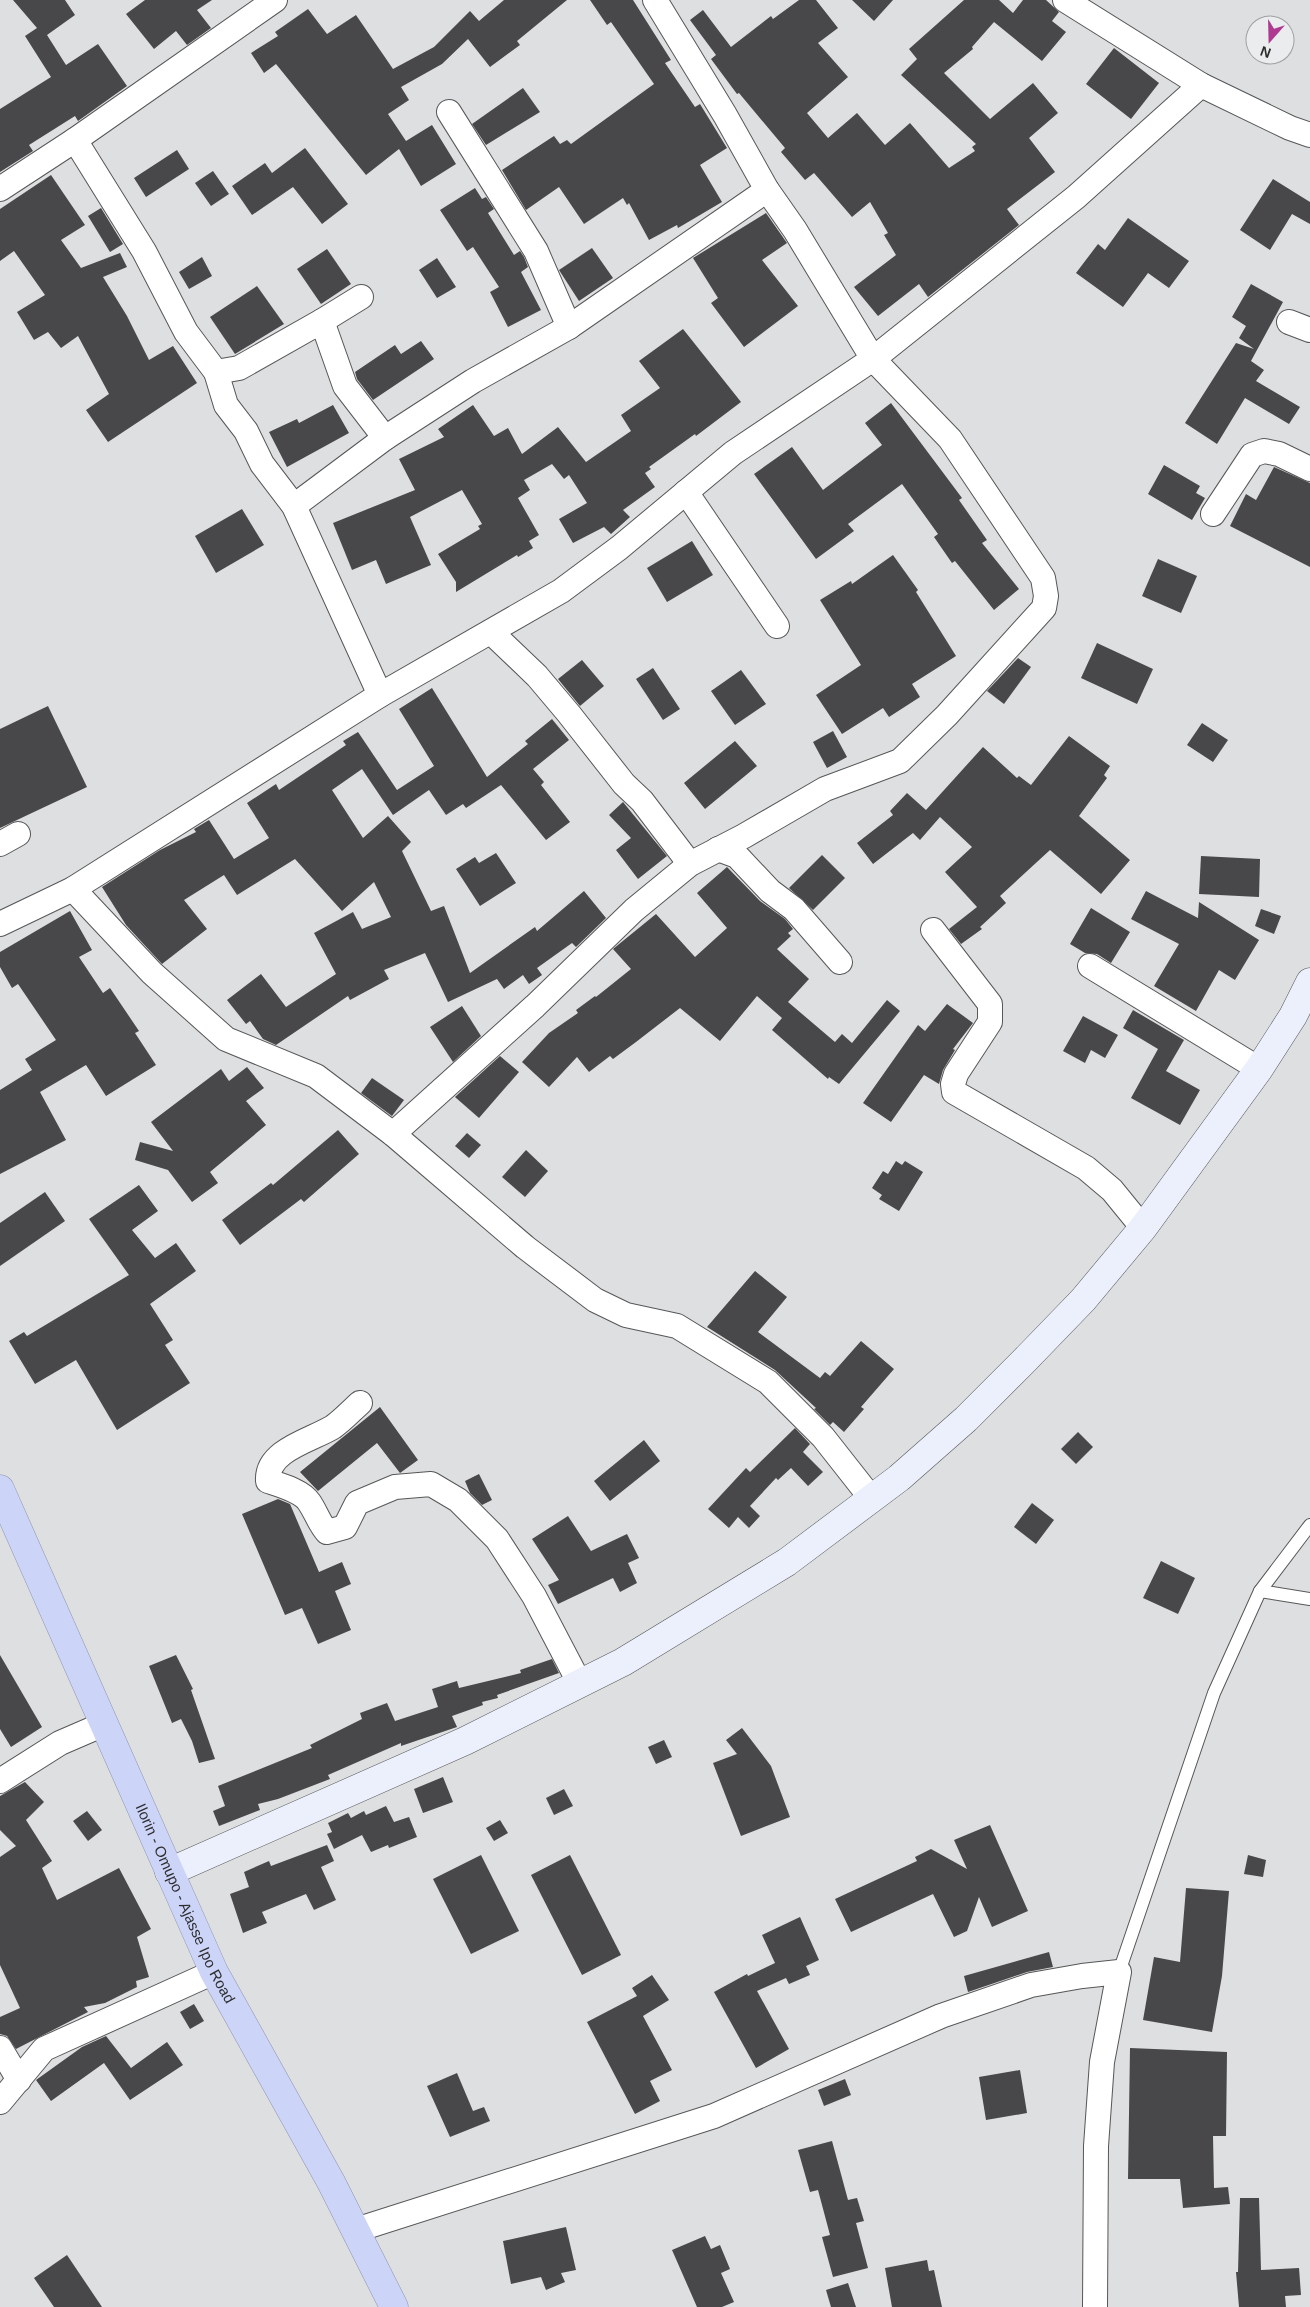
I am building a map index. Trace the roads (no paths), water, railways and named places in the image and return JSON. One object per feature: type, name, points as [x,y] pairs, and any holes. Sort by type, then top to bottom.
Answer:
[{"type":"highway","name":"Ilorin - Omupo - Ajasse Ipo Road","points":[[0,1489],[214,1972],[332,2182],[394,2307]]},
{"type":"main road","points":[[169,1872],[465,1741],[623,1662],[787,1562],[899,1478],[966,1419],[1083,1300],[1143,1228],[1259,1069],[1293,1016],[1310,982]]},
{"type":"street","points":[[0,189],[75,140],[275,0]]},
{"type":"street","points":[[393,1134],[535,1006],[634,910],[690,864],[825,789],[900,760],[947,715],[1044,608],[1046,596],[1043,578],[950,439],[873,359],[794,230],[767,190],[725,115],[655,0]]},
{"type":"street","points":[[1065,0],[1201,85],[1290,128],[1310,135]]},
{"type":"street","points":[[0,924],[73,889],[380,695],[561,590],[619,548],[733,453],[873,359],[1076,197],[1201,85]]},
{"type":"street","points":[[449,112],[536,251],[569,327]]},
{"type":"street","points":[[75,140],[144,251],[186,332],[216,372],[226,405],[246,431],[262,464],[294,506],[380,695]]},
{"type":"street","points":[[294,506],[385,438],[473,382],[569,327],[767,190]]},
{"type":"street","points":[[216,372],[239,368],[361,297]]},
{"type":"street","points":[[322,321],[346,386],[385,438]]},
{"type":"street","points":[[1212,514],[1252,455],[1264,451],[1279,454],[1310,469]]},
{"type":"street","points":[[686,492],[777,626]]},
{"type":"street","points":[[491,632],[537,676],[624,784],[642,801],[690,864]]},
{"type":"street","points":[[718,850],[737,856],[770,891],[794,909],[840,962]]},
{"type":"street","points":[[73,889],[152,973],[226,1039],[316,1076],[393,1134],[525,1247],[595,1300],[626,1315],[677,1326],[768,1382],[823,1436],[871,1498]]},
{"type":"street","points":[[933,930],[990,1004],[990,1022],[956,1074],[953,1084],[954,1092],[1086,1168],[1112,1190],[1143,1228]]},
{"type":"street","points":[[1090,966],[1259,1069]]},
{"type":"street","points":[[360,1403],[334,1426],[277,1457],[268,1474],[268,1481],[287,1488],[308,1500],[318,1522],[327,1532],[345,1527],[357,1504],[395,1487],[431,1484],[458,1500],[496,1539],[529,1588],[580,1684]]},
{"type":"street","points":[[0,1781],[60,1743],[104,1724]]},
{"type":"street","points":[[0,2102],[44,2049],[214,1972]]},
{"type":"street","points":[[356,2230],[714,2116],[950,2012],[1031,1985],[1119,1972],[1102,2062],[1097,2136],[1095,2307]]},
{"type":"street","points":[[0,2048],[19,2080]]},
{"type":"lane","points":[[1119,1972],[1214,1693],[1260,1591],[1310,1525]]},
{"type":"lane","points":[[1260,1591],[1310,1599]]}]
